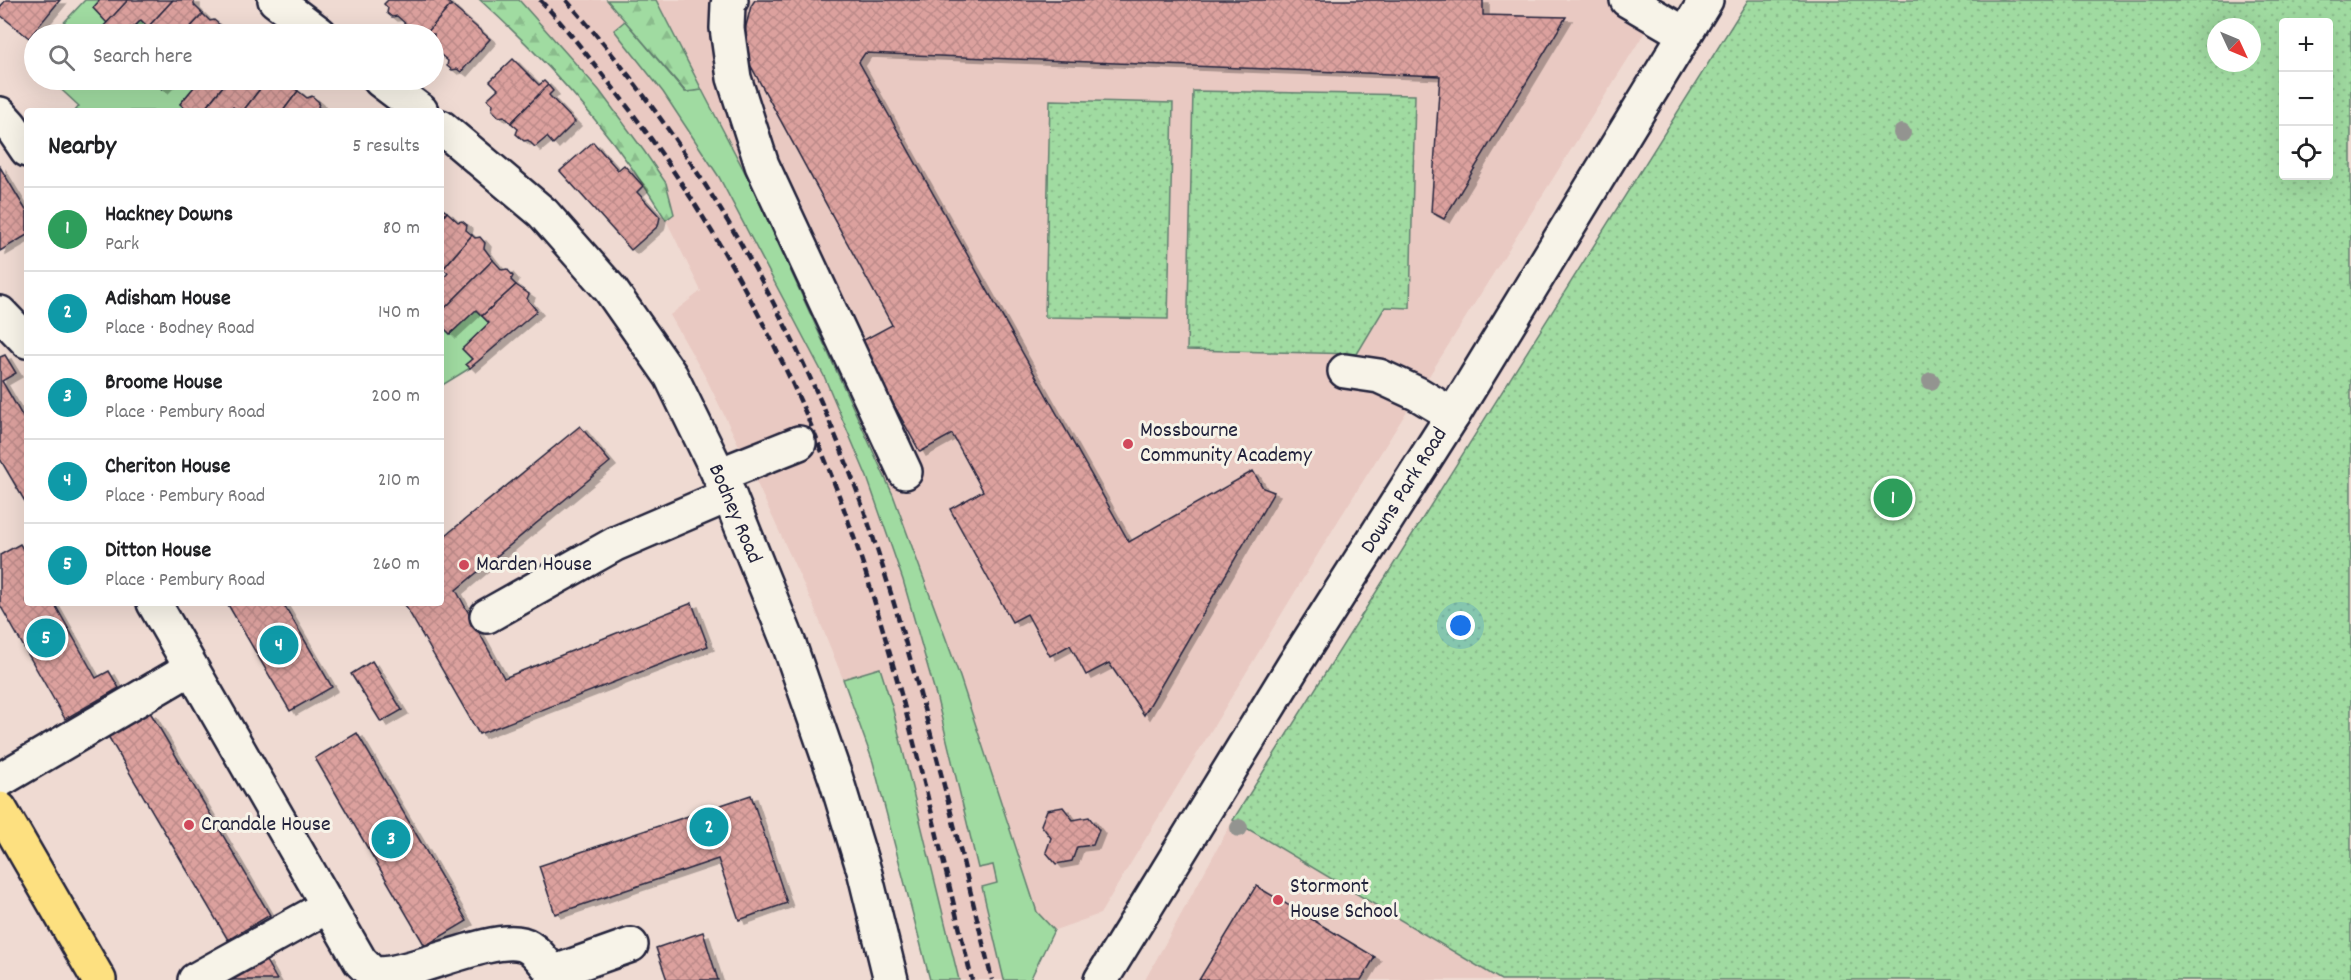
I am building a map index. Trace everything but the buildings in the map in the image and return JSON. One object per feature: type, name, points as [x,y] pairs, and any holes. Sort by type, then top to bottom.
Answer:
[{"type":"main road","points":[[0,809],[99,980]]},
{"type":"street","points":[[275,0],[307,24]]},
{"type":"street","points":[[731,0],[728,4],[727,28],[734,78],[762,165],[906,472]]},
{"type":"street","points":[[1627,0],[1685,34]]},
{"type":"street","name":"Downs Park Road","points":[[1101,980],[1294,665],[1453,415],[1706,0]]},
{"type":"street","points":[[393,90],[417,108]]},
{"type":"street","points":[[0,114],[10,124],[24,145]]},
{"type":"street","name":"Bodney Road","points":[[444,130],[543,213],[610,289],[671,376],[724,485],[789,644],[821,732],[865,874],[891,980]]},
{"type":"street","points":[[0,313],[24,337]]},
{"type":"street","points":[[1346,371],[1379,376],[1418,394],[1453,415]]},
{"type":"street","points":[[488,616],[799,442]]},
{"type":"street","points":[[156,606],[360,962],[376,974],[391,975],[421,968],[503,943],[524,944],[555,976],[631,945]]},
{"type":"street","points":[[0,780],[190,668]]},
{"type":"street","points":[[195,980],[328,906]]},
{"type":"shaded area","points":[[519,0],[607,0],[625,21],[614,30],[663,92],[719,177],[824,376],[867,477],[903,580],[937,699],[978,868],[993,865],[998,884],[983,887],[1004,980],[959,980],[892,706],[880,668],[843,679],[814,607],[748,464],[707,380],[670,315],[701,291],[666,220],[674,214],[666,183],[599,90]]},
{"type":"shaded area","name":"Mossbourne Community Academy","points":[[656,0],[1665,0],[1338,521],[1100,914],[1055,930],[1037,912],[960,677],[893,495],[751,184]]},
{"type":"shaded area","name":"Stormont House School","points":[[1233,820],[1501,980],[1145,980]]},
{"type":"green space","points":[[85,0],[100,0],[93,8],[108,24],[62,24]]},
{"type":"green space","points":[[480,0],[519,0],[599,90],[644,151],[666,183],[674,214],[666,220],[626,160],[581,103],[532,50]]},
{"type":"green space","points":[[607,0],[656,0],[702,90],[686,92]]},
{"type":"green space","points":[[1748,0],[2351,0],[2351,980],[1501,980],[1233,820]]},
{"type":"green space","points":[[625,21],[685,92],[702,90],[751,184],[893,495],[960,677],[1037,912],[1054,930],[1030,980],[1004,980],[982,887],[997,883],[993,865],[978,868],[937,699],[903,580],[867,477],[824,376],[719,177],[663,92],[614,30]]},
{"type":"green space","points":[[62,90],[192,90],[180,104],[185,108],[77,108],[79,106]]},
{"type":"green space","points":[[1193,91],[1415,95],[1410,308],[1385,307],[1357,354],[1187,350]]},
{"type":"green space","points":[[1050,100],[1173,103],[1168,319],[1045,317]]},
{"type":"green space","points":[[476,310],[489,323],[463,349],[472,359],[466,364],[470,368],[444,384],[444,328],[450,334]]},
{"type":"green space","points":[[880,668],[892,706],[959,980],[930,980],[873,762],[843,679]]},
{"type":"railway","points":[[540,0],[610,84],[690,197],[760,317],[790,379],[844,508],[866,574],[896,674],[972,980]]},
{"type":"railway","points":[[566,0],[614,56],[659,116],[701,179],[741,244],[811,380],[867,519],[903,633],[992,980]]},
{"type":"place","name":"Mossbourne Community Academy","points":[[1128,444]]},
{"type":"place","name":"Hackney Downs","points":[[1893,498]]},
{"type":"place","name":"Marden House","points":[[464,565]]},
{"type":"place","name":"Ditton House","points":[[46,638]]},
{"type":"place","name":"Cheriton House","points":[[279,645]]},
{"type":"place","name":"Crandale House","points":[[189,825]]},
{"type":"place","name":"Adisham House","points":[[709,827]]},
{"type":"place","name":"Broome House","points":[[391,839]]},
{"type":"place","name":"Stormont House School","points":[[1278,900]]}]
